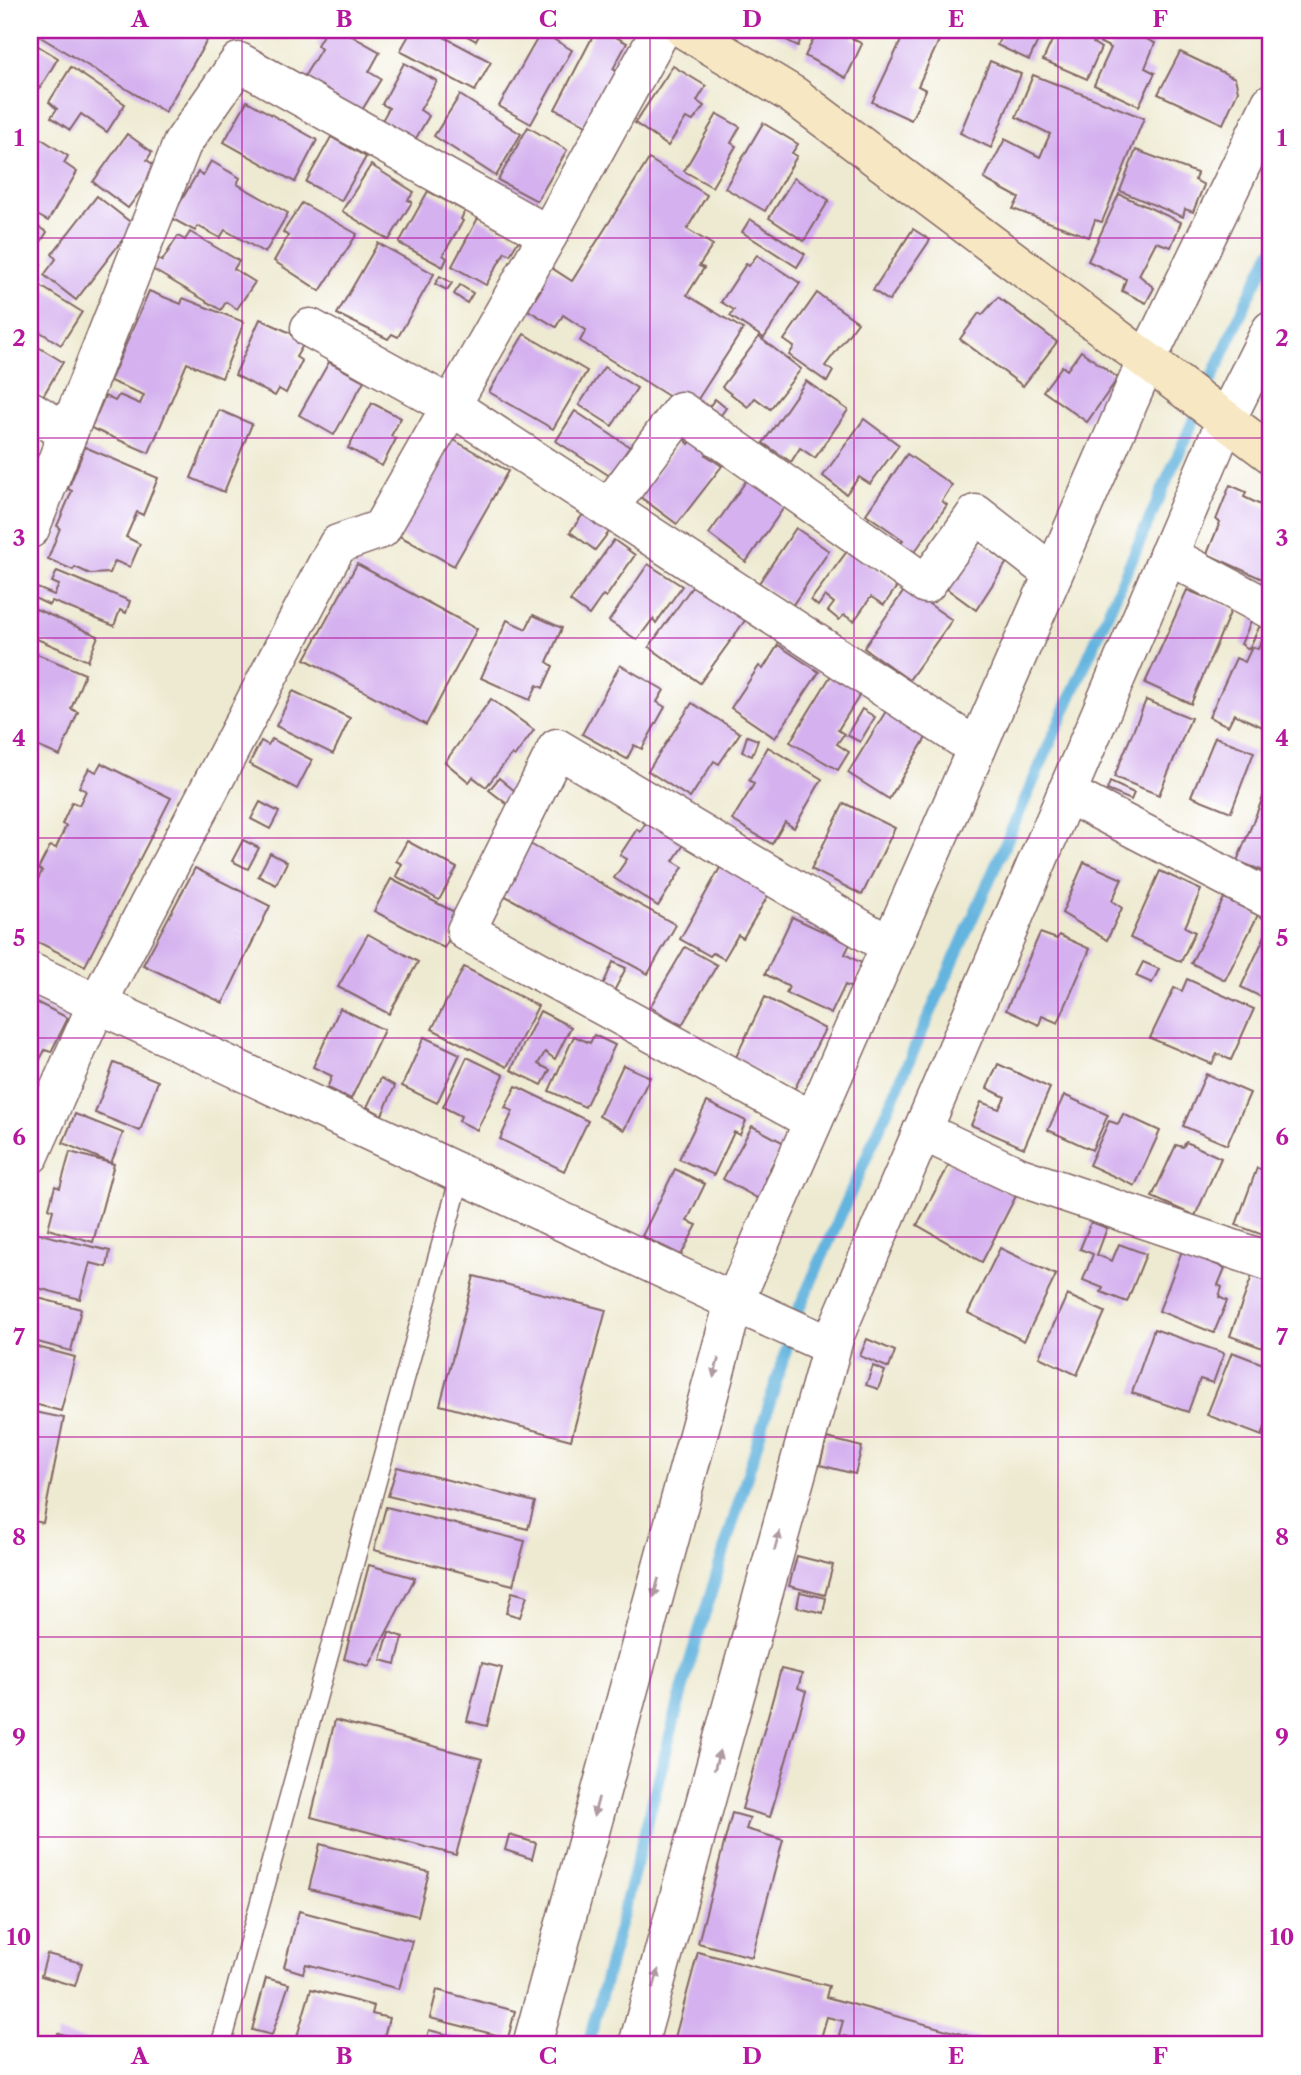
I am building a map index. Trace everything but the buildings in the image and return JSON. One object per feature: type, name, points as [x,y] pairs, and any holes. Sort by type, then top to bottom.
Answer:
[{"type":"street","points":[[30,1155],[97,1004],[338,544],[381,528],[661,30]]},
{"type":"street","points":[[685,30],[793,95],[1271,454]]},
{"type":"street","points":[[30,528],[182,144],[239,62],[548,235]]},
{"type":"street","points":[[532,2045],[734,1302],[1147,360],[1271,103]]},
{"type":"street","points":[[310,328],[451,406],[977,748]]},
{"type":"street","points":[[638,2045],[831,1346],[1226,420],[1271,330]]},
{"type":"street","points":[[30,410],[68,433]]},
{"type":"street","points":[[608,509],[681,411],[926,584],[975,514],[1053,574]]},
{"type":"street","points":[[1168,555],[1271,610]]},
{"type":"street","points":[[813,1121],[466,931],[557,748],[890,946]]},
{"type":"street","points":[[1066,793],[1271,900]]},
{"type":"street","points":[[30,972],[831,1346]]},
{"type":"street","points":[[922,1131],[1020,1177],[1271,1262]]},
{"type":"lane","points":[[221,2045],[461,1174]]},
{"type":"waterway","points":[[588,2045],[690,1661],[798,1311],[1246,302],[1271,252]]}]
